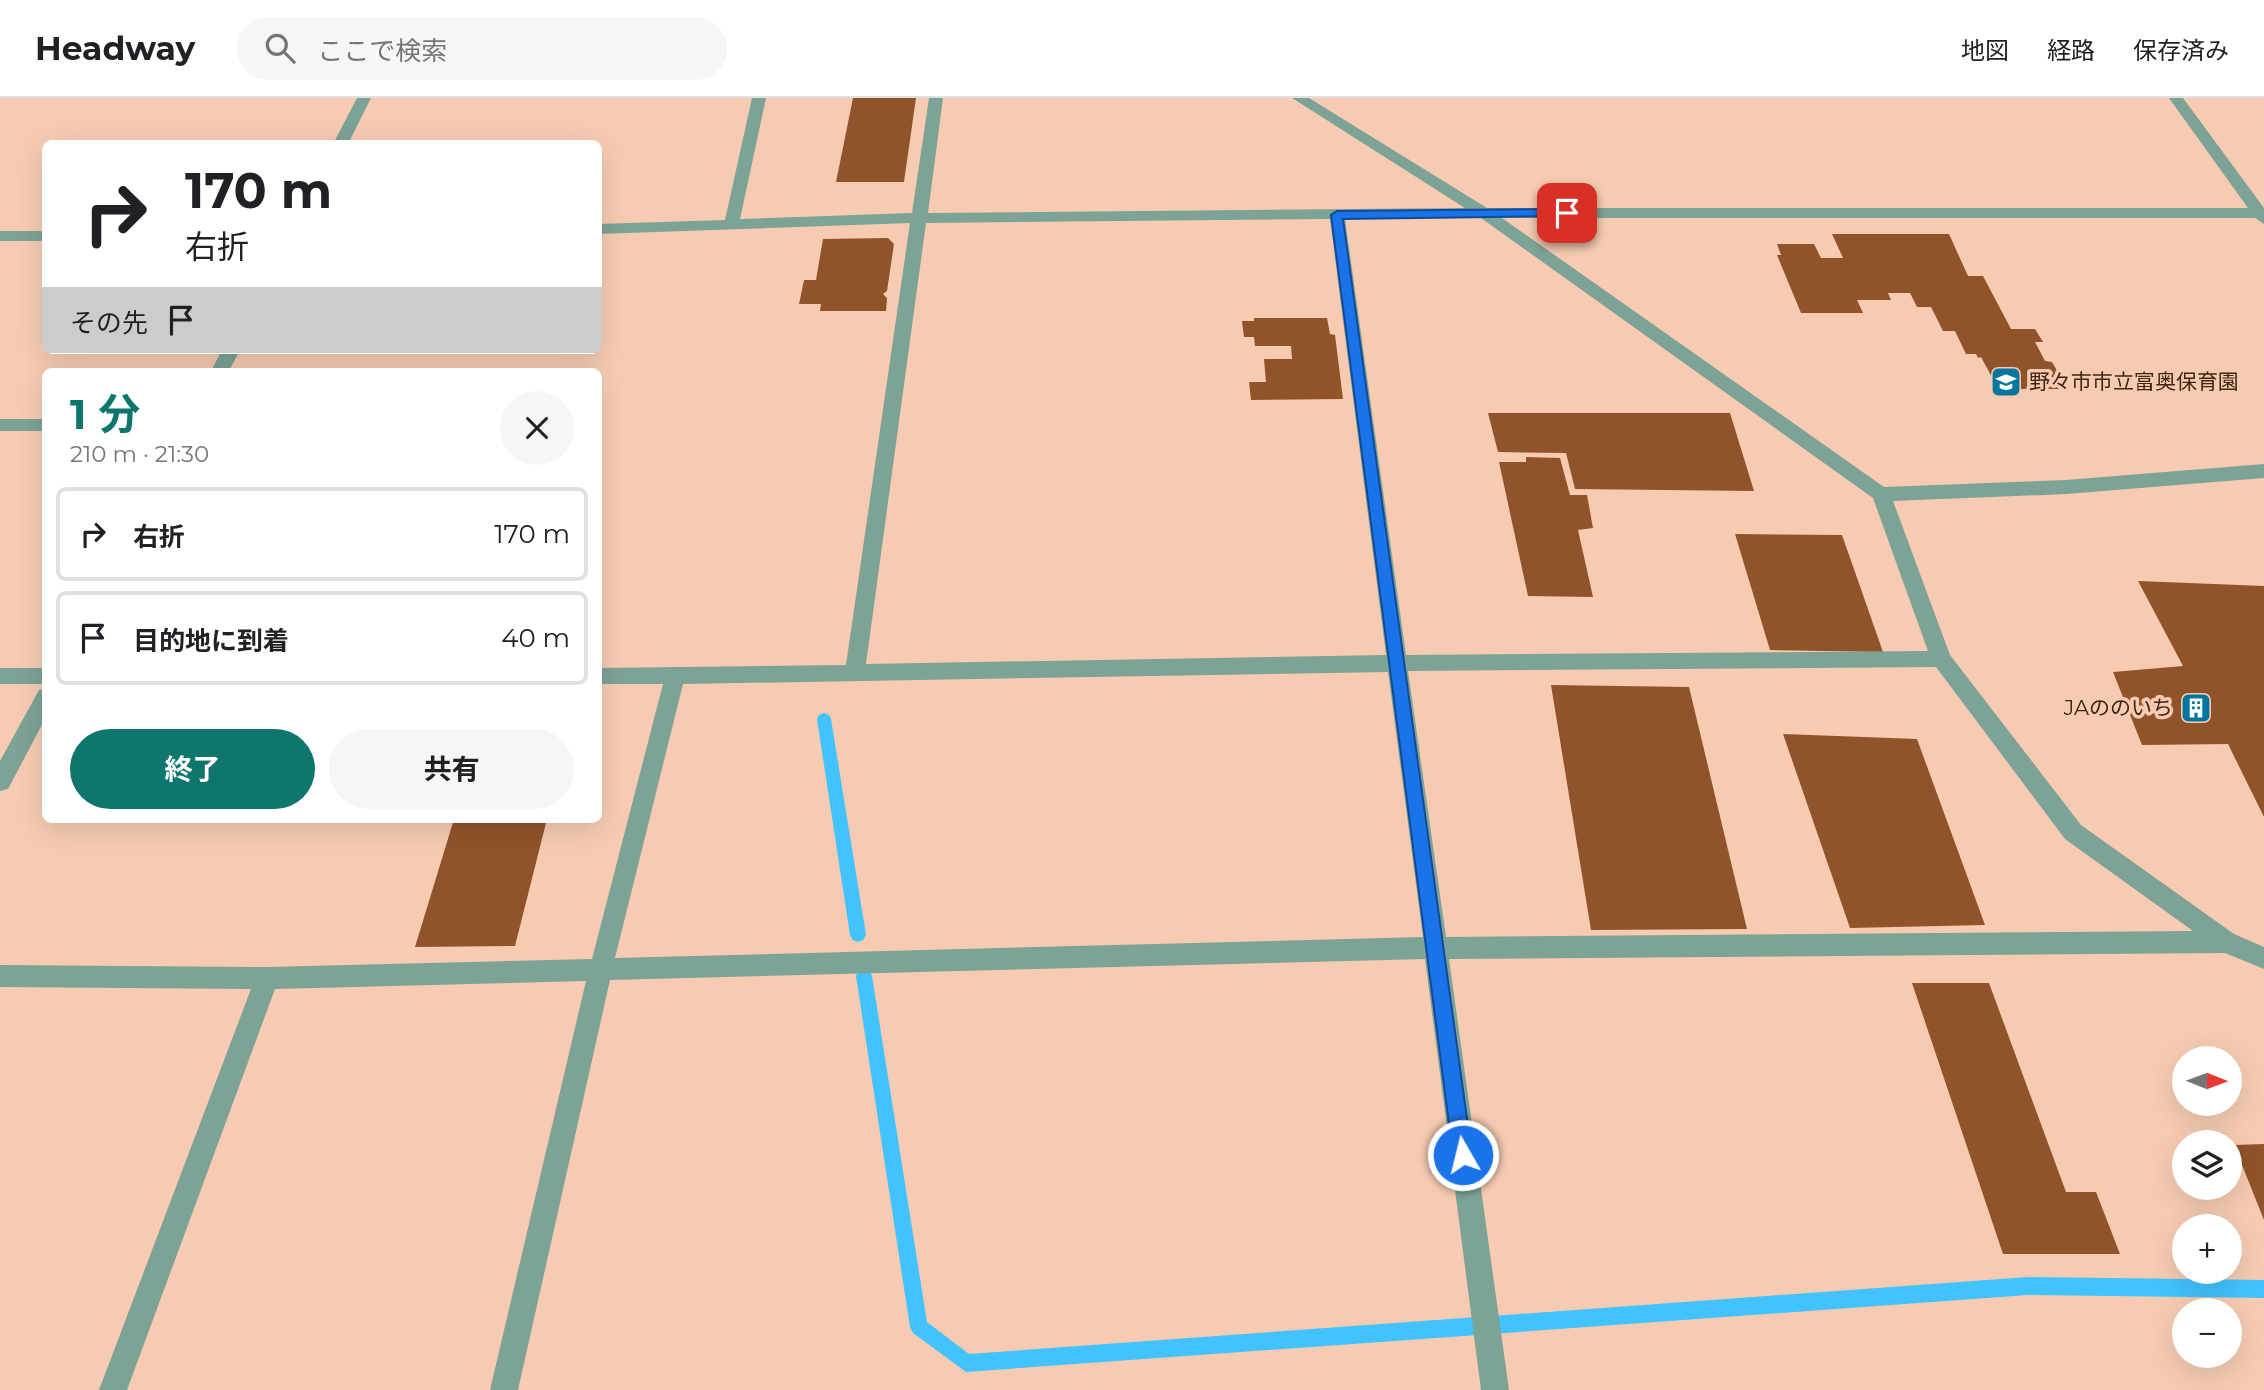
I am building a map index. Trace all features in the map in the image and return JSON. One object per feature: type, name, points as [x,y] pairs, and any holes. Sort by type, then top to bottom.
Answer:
[{"type":"street","points":[[342,140],[364,98]]},
{"type":"street","points":[[732,226],[759,98]]},
{"type":"street","points":[[855,673],[936,98]]},
{"type":"street","points":[[1299,98],[1484,213],[1881,494],[1941,659],[2073,832],[2226,942],[2264,958]]},
{"type":"street","points":[[2176,98],[2262,216]]},
{"type":"street","points":[[602,229],[917,218],[1484,213],[2262,216]]},
{"type":"street","points":[[1337,215],[1495,1390]]},
{"type":"street","points":[[0,236],[42,236]]},
{"type":"street","points":[[0,425],[42,425]]},
{"type":"street","points":[[1881,494],[2066,487],[2264,471]]},
{"type":"street","points":[[602,676],[1399,663],[1941,659]]},
{"type":"street","points":[[0,676],[42,676]]},
{"type":"street","points":[[504,1390],[601,968],[675,676]]},
{"type":"street","points":[[0,782],[42,703]]},
{"type":"street","points":[[0,976],[267,978],[1434,948],[2226,942]]},
{"type":"street","points":[[113,1390],[267,978]]},
{"type":"building","points":[[853,98],[916,98],[904,182],[836,182]]},
{"type":"building","points":[[1832,234],[1949,234],[1968,276],[1983,276],[2011,329],[2035,329],[2043,342],[2035,342],[2045,361],[2052,362],[2068,389],[2008,389],[2004,381],[1994,381],[1981,357],[1966,354],[1955,331],[1943,331],[1931,307],[1917,307],[1910,293],[1888,293],[1891,300],[1857,300],[1863,313],[1801,313],[1777,255],[1781,255],[1777,244],[1814,244],[1821,258],[1843,258]]},
{"type":"building","points":[[888,238],[894,244],[887,291],[883,294],[887,298],[886,311],[820,311],[821,304],[799,304],[804,280],[816,280],[823,239]]},
{"type":"building","points":[[1254,318],[1327,318],[1330,334],[1335,335],[1343,399],[1251,400],[1249,382],[1266,382],[1264,359],[1292,359],[1291,346],[1255,346],[1254,337],[1244,337],[1242,321],[1254,321]]},
{"type":"building","points":[[1488,413],[1730,413],[1754,491],[1575,489],[1566,453],[1498,452]]},
{"type":"building","points":[[1526,457],[1560,458],[1570,495],[1587,495],[1593,528],[1578,530],[1593,597],[1528,596],[1499,462],[1526,462]]},
{"type":"building","points":[[1735,534],[1842,535],[1883,652],[1770,650]]},
{"type":"building","name":"JAののいち","points":[[2138,581],[2264,586],[2264,817],[2228,744],[2142,745],[2113,672],[2183,666]]},
{"type":"building","points":[[1551,685],[1689,687],[1747,929],[1591,930]]},
{"type":"building","points":[[1783,734],[1917,739],[1985,925],[1850,928]]},
{"type":"building","points":[[453,823],[546,823],[515,946],[415,947]]},
{"type":"building","points":[[1912,983],[1989,983],[2066,1192],[2096,1192],[2120,1254],[2003,1254]]},
{"type":"building","points":[[2264,1144],[2264,1220],[2242,1165],[2242,1145]]},
{"type":"waterway","points":[[824,719],[858,935]]},
{"type":"waterway","points":[[864,976],[919,1327],[966,1363],[2028,1286],[2264,1289]]},
{"type":"place","name":"野々市市立富奥保育園","points":[[2006,382]]},
{"type":"place","name":"JAののいち","points":[[2196,708]]},
{"type":"route","points":[[1463,1155],[1337,215],[1567,213]]}]
